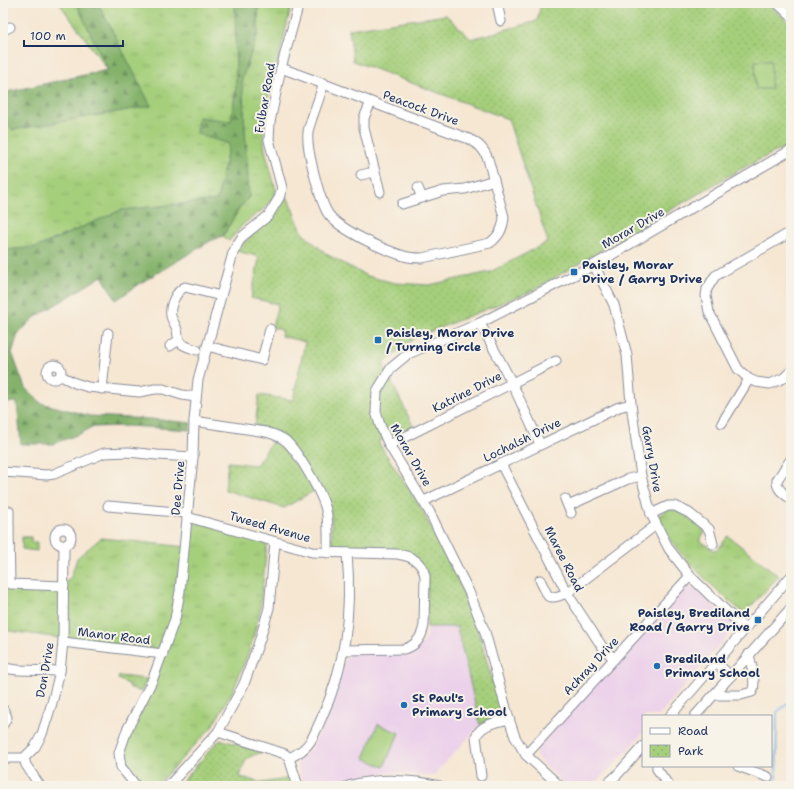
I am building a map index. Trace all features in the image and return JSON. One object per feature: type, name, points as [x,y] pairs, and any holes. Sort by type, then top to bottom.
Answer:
[{"type":"street","name":"Fulbar Road","points":[[279,198],[282,188],[269,140],[272,112],[281,68],[299,3]]},
{"type":"street","points":[[497,3],[502,21]]},
{"type":"street","points":[[777,3],[791,16]]},
{"type":"street","name":"Peacock Drive","points":[[281,68],[324,83],[470,139],[479,144],[484,151],[494,180],[504,217],[503,225],[496,238],[490,243],[422,258],[405,256],[362,238],[341,226],[331,217],[324,208],[309,152],[308,141],[308,132],[324,83]]},
{"type":"street","points":[[371,102],[364,123],[374,172],[380,192]]},
{"type":"street","name":"Morar Drive","points":[[560,786],[526,755],[515,737],[508,719],[485,632],[469,592],[424,501],[389,445],[380,425],[376,412],[377,391],[391,368],[408,354],[480,323],[594,265],[791,150]]},
{"type":"street","points":[[361,175],[374,172]]},
{"type":"street","points":[[402,204],[444,191],[465,189],[494,180]]},
{"type":"street","points":[[418,188],[422,198]]},
{"type":"street","name":"Dee Drive","points":[[136,786],[121,767],[118,753],[127,730],[152,681],[175,619],[179,598],[193,457],[194,422],[198,380],[233,254],[243,236],[268,216],[279,198]]},
{"type":"street","points":[[791,232],[715,276],[707,290],[707,304],[709,312],[738,369],[749,379],[756,382],[770,384],[784,378],[791,371]]},
{"type":"street","name":"Garry Drive","points":[[594,265],[614,305],[627,354],[641,476],[651,514],[669,549],[690,576],[745,629]]},
{"type":"street","points":[[197,350],[184,346],[179,340],[171,315],[174,299],[179,290],[185,287],[221,296]]},
{"type":"street","points":[[480,323],[512,383],[540,444]]},
{"type":"street","points":[[207,346],[262,360],[270,329]]},
{"type":"street","points":[[102,389],[108,333]]},
{"type":"street","points":[[170,346],[179,340]]},
{"type":"street","name":"Katrine Drive","points":[[389,445],[556,361]]},
{"type":"street","points":[[61,376],[75,383],[88,387],[139,392],[163,389],[182,395],[196,397]]},
{"type":"street","points":[[721,423],[749,379]]},
{"type":"street","name":"Lochalsh Drive","points":[[424,501],[619,407],[632,404]]},
{"type":"street","points":[[194,422],[266,432],[285,440],[305,468],[322,498],[327,516],[328,553]]},
{"type":"street","points":[[3,472],[47,475],[54,474],[96,456],[116,452],[193,457]]},
{"type":"street","points":[[791,459],[776,483],[781,491],[791,499]]},
{"type":"street","name":"Maree Road","points":[[501,464],[567,593],[601,645],[614,659]]},
{"type":"street","points":[[568,506],[628,479],[641,476]]},
{"type":"street","name":"Tweed Avenue","points":[[108,506],[187,515],[312,552],[397,554],[410,557],[419,562],[424,570],[425,576],[424,624],[423,631],[418,641],[409,648],[398,650],[344,650]]},
{"type":"street","points":[[651,514],[668,506],[675,506],[689,513],[709,529],[713,544]]},
{"type":"street","points":[[9,511],[6,528],[10,584],[64,586]]},
{"type":"street","points":[[540,580],[548,596],[550,597],[554,598],[567,593],[656,526]]},
{"type":"street","points":[[166,786],[172,782],[218,732],[244,684],[260,640],[269,608],[275,542]]},
{"type":"street","name":"Don Drive","points":[[24,758],[35,748],[42,734],[60,671],[63,642],[64,546]]},
{"type":"street","points":[[289,758],[302,751],[309,744],[334,689],[344,650],[347,623],[349,592],[347,553]]},
{"type":"street","name":"Achray Drive","points":[[526,755],[690,576]]},
{"type":"street","points":[[671,715],[791,576]]},
{"type":"street","points":[[696,715],[749,654],[790,612]]},
{"type":"street","name":"Manor Road","points":[[63,642],[163,654]]},
{"type":"street","points":[[714,695],[741,695],[752,692],[754,686],[749,654]]},
{"type":"street","points":[[716,663],[731,676]]},
{"type":"street","points":[[3,668],[18,670],[60,671]]},
{"type":"street","points":[[3,709],[7,717],[3,724]]},
{"type":"street","points":[[481,776],[476,736],[479,731],[486,726],[508,719]]},
{"type":"street","points":[[218,732],[281,752],[289,758],[298,786]]},
{"type":"street","points":[[605,786],[642,747]]},
{"type":"street","points":[[3,758],[24,758],[26,765],[40,786]]},
{"type":"street","points":[[657,767],[669,786]]},
{"type":"street","points":[[741,767],[768,777]]},
{"type":"street","points":[[348,786],[358,783],[396,781],[422,782],[440,786]]},
{"type":"shaded area","name":"Brediland Primary School","points":[[691,587],[697,590],[733,624],[731,632],[659,715],[642,715],[642,734],[594,784],[591,786],[567,786],[538,759],[536,753],[540,745],[685,589]]},
{"type":"shaded area","name":"St Paul's Primary School","points":[[429,627],[457,627],[480,725],[433,776],[403,773],[382,773],[340,780],[322,786],[304,786],[297,764],[298,760],[309,751],[314,744],[327,718],[337,692],[346,658],[351,654],[403,655],[420,646],[424,642]]},
{"type":"green space","points":[[59,3],[243,3],[238,90],[228,201],[3,275],[3,93],[108,70]]},
{"type":"green space","points":[[76,3],[98,3],[151,106],[13,130],[3,123],[3,93],[108,70]]},
{"type":"green space","points":[[235,3],[258,3],[258,33],[242,79],[249,197],[240,207],[223,236],[212,240],[144,281],[116,300],[102,276],[34,318],[18,334],[12,353],[25,388],[41,403],[90,416],[151,419],[191,423],[190,430],[127,426],[92,427],[82,433],[53,444],[21,444],[17,402],[3,403],[3,250],[37,247],[121,210],[217,200],[229,144],[197,134],[198,117],[231,121],[236,88]]},
{"type":"green space","points":[[258,3],[292,3],[277,66],[265,107],[263,128],[265,150],[276,190],[275,195],[269,204],[244,224],[229,241],[223,236],[240,207],[249,196],[242,79],[258,33]]},
{"type":"green space","points":[[541,3],[768,3],[791,25],[791,144],[739,170],[532,291],[414,338],[383,364],[413,426],[378,442],[421,508],[471,607],[502,714],[500,717],[480,725],[457,627],[427,627],[427,575],[415,556],[409,552],[393,549],[343,549],[336,546],[332,542],[329,504],[321,487],[284,508],[225,490],[228,462],[256,465],[279,432],[255,426],[259,395],[293,400],[305,342],[281,336],[282,330],[272,327],[278,304],[251,298],[259,259],[257,256],[236,251],[270,218],[287,196],[303,234],[328,255],[367,276],[395,283],[429,285],[490,272],[548,242],[508,119],[353,61],[349,29],[446,15],[471,39],[537,21]]},
{"type":"green space","points":[[755,61],[771,61],[771,89],[756,89]]},
{"type":"green space","points":[[670,508],[684,514],[703,529],[704,533],[701,541],[713,550],[718,549],[728,536],[779,576],[744,614],[694,568],[669,539],[662,526],[659,515]]},
{"type":"green space","points":[[191,519],[267,544],[260,611],[250,649],[233,691],[212,727],[156,786],[147,786],[123,755],[167,650],[3,630],[3,587],[55,592],[71,577],[77,558],[101,538],[187,547]]},
{"type":"green space","points":[[22,537],[31,537],[31,542],[37,542],[37,551],[22,549]]},
{"type":"green space","points":[[119,676],[147,679],[141,692],[129,687],[130,685],[118,679]]},
{"type":"green space","points":[[378,724],[399,733],[384,767],[364,758]]},
{"type":"green space","points":[[223,740],[263,752],[247,760],[240,777],[263,783],[290,778],[291,786],[177,786],[216,743]]},
{"type":"waterway","points":[[776,786],[777,712],[791,701]]},
{"type":"place","name":"Paisley, Morar Drive / Garry Drive","points":[[574,272]]},
{"type":"place","name":"Paisley, Morar Drive / Turning Circle","points":[[378,340]]},
{"type":"place","name":"Paisley, Brediland Road / Garry Drive","points":[[758,620]]},
{"type":"place","name":"Brediland Primary School","points":[[657,666]]},
{"type":"place","name":"St Paul's Primary School","points":[[404,705]]}]
